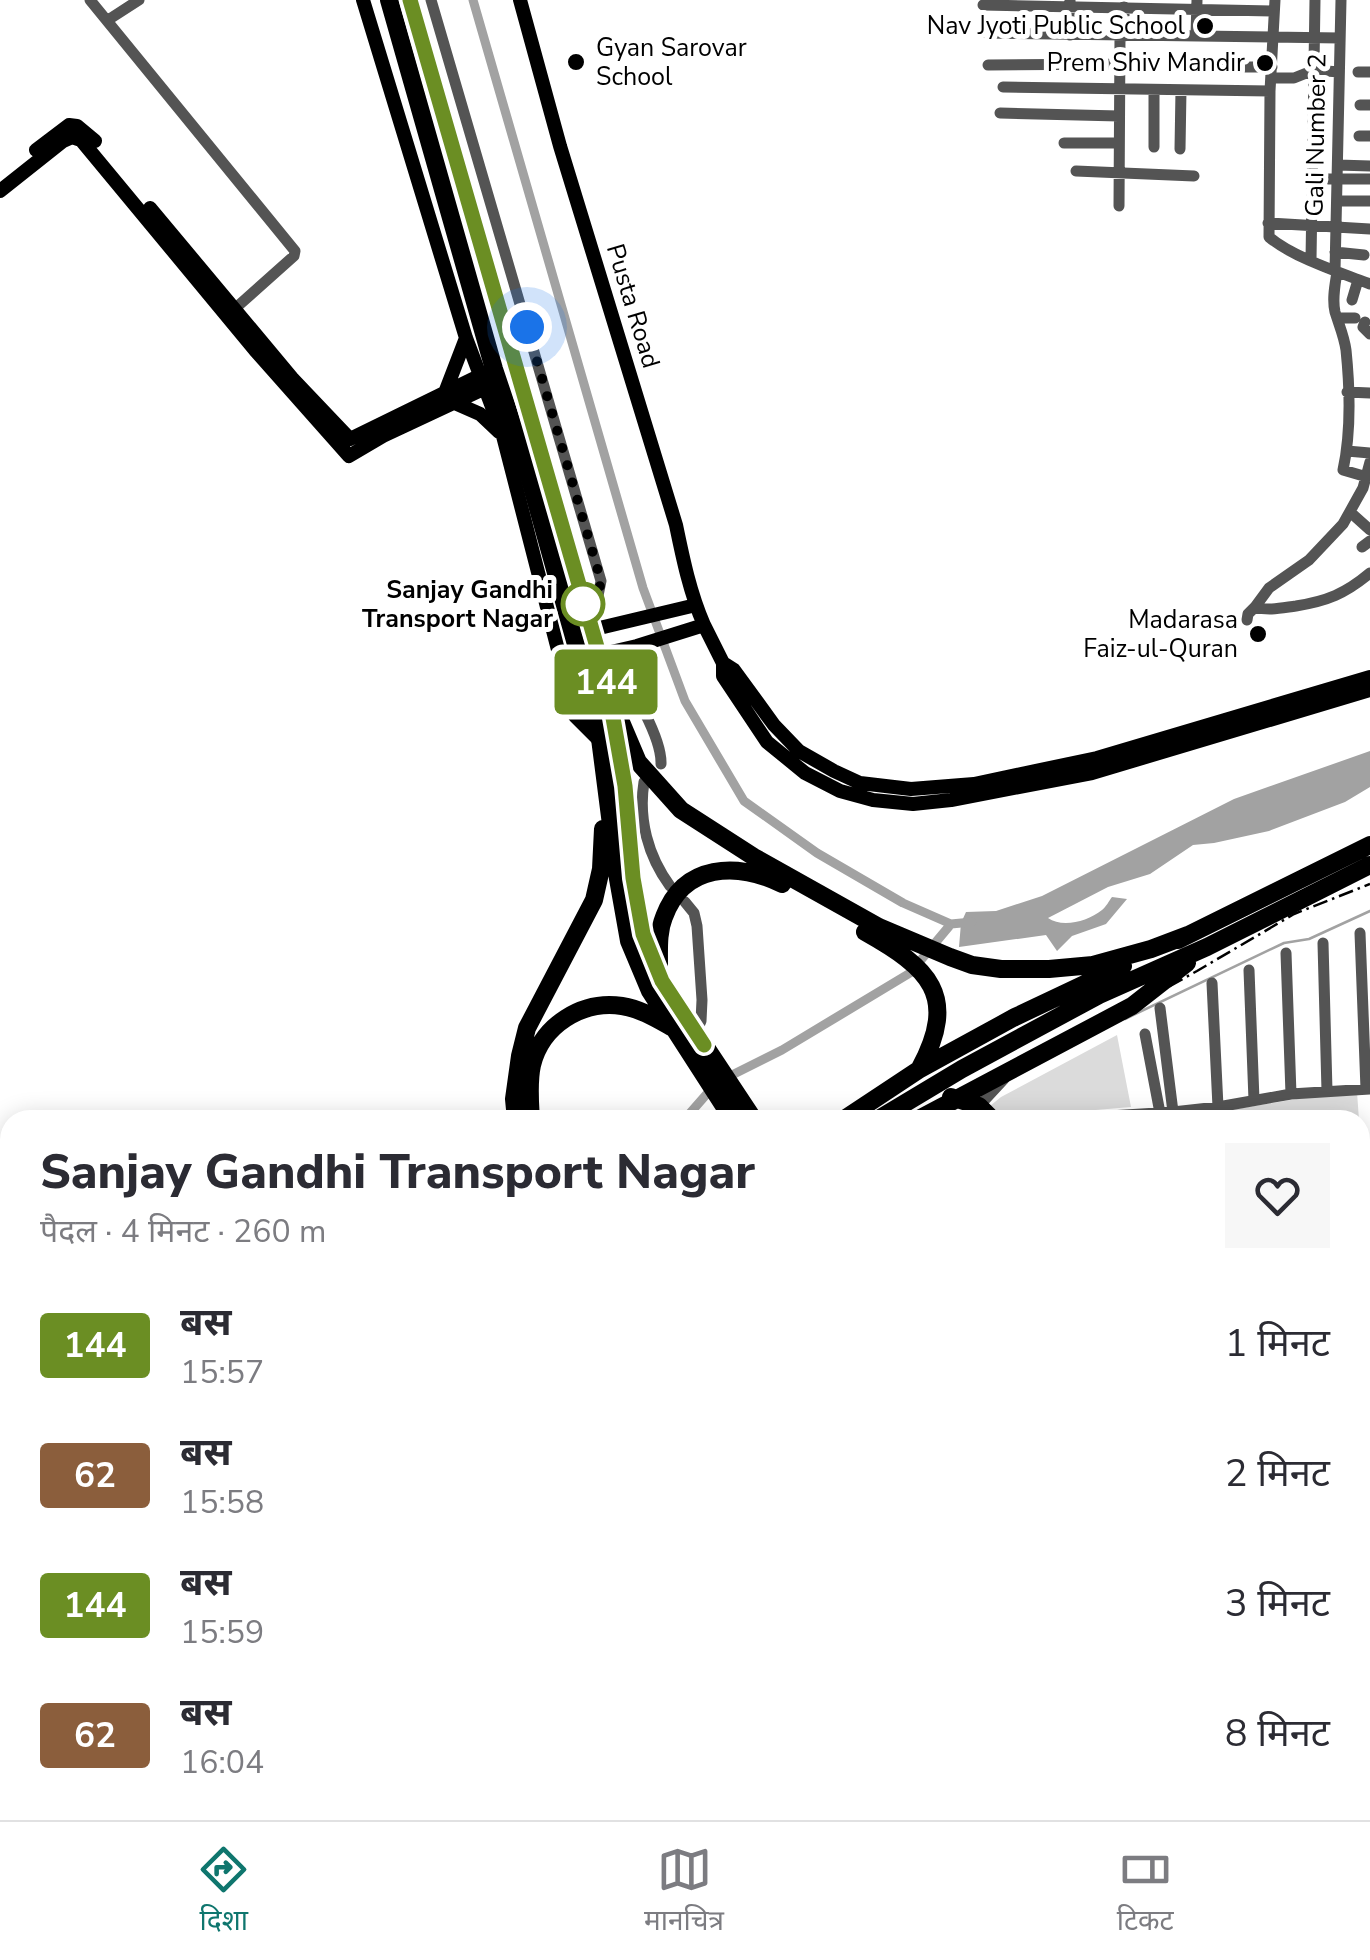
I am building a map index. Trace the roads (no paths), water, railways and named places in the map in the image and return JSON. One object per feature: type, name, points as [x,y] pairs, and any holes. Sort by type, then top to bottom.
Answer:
[{"type":"highway","points":[[389,0],[490,378],[525,462],[598,723],[629,940],[650,991],[676,1030]]},
{"type":"highway","points":[[410,0],[608,693],[625,786],[633,878],[643,934],[728,1110]]},
{"type":"highway","points":[[608,693],[638,762],[681,810],[754,857],[878,926],[972,965],[1001,969],[1093,965],[1188,935]]},
{"type":"highway","points":[[515,1110],[527,1028],[594,900],[601,869],[606,786]]},
{"type":"highway","points":[[892,1110],[1188,935],[1370,845]]},
{"type":"highway","points":[[858,1110],[920,1069],[1015,1017],[1207,947],[1370,865]]},
{"type":"highway","points":[[658,971],[664,918],[682,888],[712,871],[737,869],[779,882],[877,938],[909,959],[926,977],[936,1000],[938,1025],[920,1069]]},
{"type":"highway","points":[[936,1110],[1132,1006],[1207,947]]},
{"type":"highway","points":[[530,1110],[529,1084],[536,1053],[551,1030],[563,1019],[589,1008],[622,1006],[638,1010],[697,1043],[747,1110]]},
{"type":"highway","points":[[908,1100],[958,1098],[982,1110]]},
{"type":"main road","points":[[363,0],[466,338],[490,378],[574,716],[600,741]]},
{"type":"main road","name":"Pusta Road","points":[[520,0],[560,146],[676,525],[696,605],[697,628],[722,662],[723,676],[768,742],[805,774],[840,791],[873,800],[913,804],[951,800],[1092,772],[1370,690]]},
{"type":"main road","points":[[0,179],[58,132],[77,126],[90,135],[230,312]]},
{"type":"main road","points":[[0,191],[63,140],[81,140],[350,448],[490,378]]},
{"type":"main road","points":[[450,396],[466,338]]},
{"type":"main road","points":[[450,396],[480,414],[503,436]]},
{"type":"main road","points":[[591,630],[696,605]]},
{"type":"main road","points":[[598,655],[697,628]]},
{"type":"main road","points":[[722,662],[734,670],[774,725],[799,751],[860,782],[911,789],[974,784],[1098,758],[1370,677]]},
{"type":"street","points":[[90,0],[296,250],[294,256],[230,312]]},
{"type":"street","points":[[108,20],[139,0]]},
{"type":"street","points":[[431,0],[601,581],[591,630]]},
{"type":"street","points":[[1311,260],[1315,0]]},
{"type":"street","name":"Gali Number 2","points":[[1341,0],[1334,292],[1346,351],[1347,451]]},
{"type":"street","points":[[1070,3],[1070,35]]},
{"type":"street","points":[[1196,36],[1197,4]]},
{"type":"street","points":[[983,5],[1274,5],[1269,237],[1364,282],[1353,297],[1334,292]]},
{"type":"street","points":[[1120,206],[1119,89],[1124,7]]},
{"type":"street","points":[[986,33],[1340,38]]},
{"type":"street","points":[[988,65],[1120,64]]},
{"type":"street","points":[[1207,66],[1271,79]]},
{"type":"street","points":[[1003,87],[1181,90],[1294,78],[1314,70],[1339,72]]},
{"type":"street","points":[[1154,90],[1154,148]]},
{"type":"street","points":[[1180,148],[1181,90]]},
{"type":"street","points":[[1000,113],[1119,116]]},
{"type":"street","points":[[1064,143],[1119,143]]},
{"type":"street","points":[[1312,180],[1370,166]]},
{"type":"street","points":[[1076,171],[1194,176]]},
{"type":"street","points":[[1337,172],[1370,179]]},
{"type":"street","points":[[1337,201],[1370,201]]},
{"type":"street","points":[[1268,223],[1370,229]]},
{"type":"street","points":[[1335,252],[1364,255]]},
{"type":"street","points":[[1338,318],[1363,325]]},
{"type":"street","points":[[1347,392],[1370,392]]},
{"type":"street","points":[[1367,477],[1344,470],[1347,451],[1370,453]]},
{"type":"street","points":[[1247,620],[1274,584],[1309,560],[1366,494],[1370,462]]},
{"type":"street","points":[[1350,512],[1370,530]]},
{"type":"street","points":[[1255,606],[1277,610],[1322,602],[1370,574]]},
{"type":"street","points":[[598,655],[615,668],[635,697],[660,749],[660,764]]},
{"type":"street","points":[[644,782],[641,797],[648,842],[670,886]]},
{"type":"street","points":[[685,902],[697,926],[702,1013],[697,1043]]},
{"type":"street","points":[[1192,1110],[1291,1094],[1368,1089],[1360,933]]},
{"type":"street","points":[[1323,943],[1326,1091]]},
{"type":"street","points":[[1286,953],[1291,1094]]},
{"type":"street","points":[[1249,970],[1254,1100]]},
{"type":"street","points":[[1212,983],[1218,1107]]},
{"type":"street","points":[[1160,1008],[1166,1110]]},
{"type":"street","points":[[1145,1034],[1165,1110]]},
{"type":"street","points":[[975,1110],[1014,1068]]},
{"type":"waterway","points":[[473,0],[643,588],[685,701],[744,801],[817,853],[903,903],[951,924]]},
{"type":"waterway","points":[[1125,1019],[1284,943],[1309,939],[1370,911]]},
{"type":"waterway","points":[[724,1079],[782,1050],[910,973],[951,924],[972,922]]},
{"type":"waterway","points":[[693,1110],[712,1088]]},
{"type":"railway","points":[[947,1110],[1294,914],[1370,884]]},
{"type":"place","name":"Nav Jyoti Public School","points":[[1205,26]]},
{"type":"place","name":"Gyan Sarovar School","points":[[576,62]]},
{"type":"place","name":"Prem Shiv Mandir","points":[[1265,63]]},
{"type":"place","name":"Sanjay Gandhi Transport Nagar","points":[[583,604]]},
{"type":"place","name":"Madarasa Faiz-ul-Quran","points":[[1258,634]]}]
